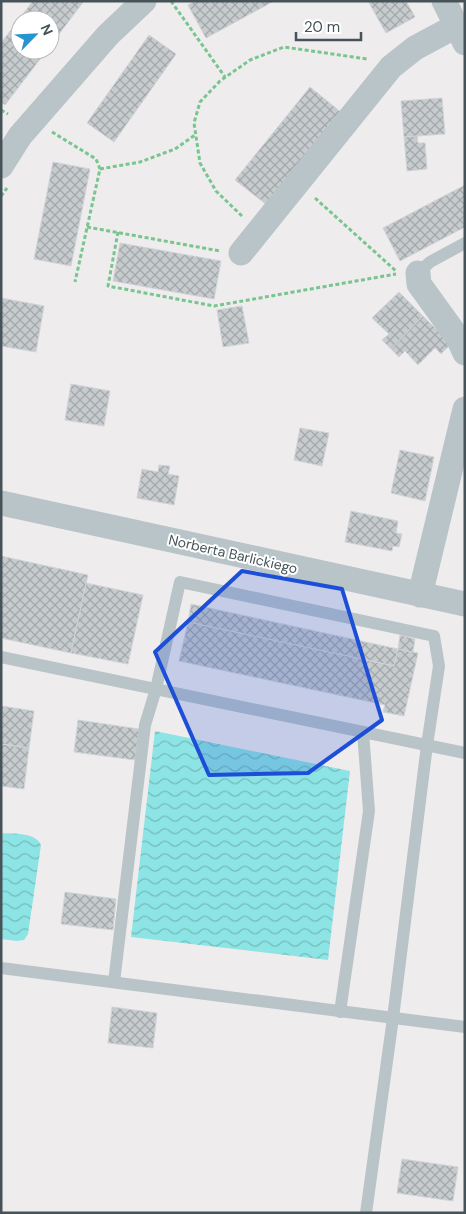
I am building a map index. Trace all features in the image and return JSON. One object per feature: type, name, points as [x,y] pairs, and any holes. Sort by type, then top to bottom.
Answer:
[{"type":"street","points":[[1,166],[11,132],[144,1]]},
{"type":"street","points":[[242,253],[391,67],[456,20]]},
{"type":"street","points":[[418,273],[419,284],[458,338],[465,353]]},
{"type":"street","points":[[420,595],[465,409]]},
{"type":"street","name":"Norberta Barlickiego","points":[[1,503],[465,604]]},
{"type":"lane","points":[[418,273],[430,262],[465,243]]},
{"type":"lane","points":[[114,982],[145,725],[156,689],[180,582],[434,636],[439,666],[366,1213]]},
{"type":"lane","points":[[1,657],[465,753]]},
{"type":"lane","points":[[340,1012],[369,811],[362,732]]},
{"type":"lane","points":[[1,968],[465,1027]]},
{"type":"path","points":[[171,1],[225,77]]},
{"type":"path","points":[[258,232],[216,191],[200,163],[194,123],[200,102],[220,80],[250,60],[284,47],[396,63]]},
{"type":"path","points":[[50,130],[96,159],[100,169],[75,282]]},
{"type":"path","points":[[100,169],[140,162],[175,149],[195,135]]},
{"type":"path","points":[[118,232],[108,286],[214,306],[399,273],[298,182]]},
{"type":"path","points":[[88,227],[234,254],[242,253]]},
{"type":"highlighted area","points":[[242,571],[342,589],[382,720],[308,773],[209,775],[155,652]]},
{"type":"water","points":[[155,731],[350,771],[328,960],[131,937]]},
{"type":"water","points":[[1,833],[29,836],[41,845],[28,934],[24,940],[1,939]]},
{"type":"building","points":[[33,1],[84,1],[60,33],[60,10],[26,10]]},
{"type":"building","points":[[195,1],[274,1],[206,38],[188,5]]},
{"type":"building","points":[[368,1],[406,1],[415,17],[386,33]]},
{"type":"building","points":[[10,31],[10,60],[39,60],[5,105],[1,102],[1,43]]},
{"type":"building","points":[[149,35],[176,54],[114,142],[87,123]]},
{"type":"building","points":[[310,87],[342,113],[267,205],[235,180]]},
{"type":"building","points":[[442,98],[445,134],[404,137],[401,101]]},
{"type":"building","points":[[417,136],[418,143],[425,143],[427,169],[407,171],[404,137]]},
{"type":"building","points":[[53,162],[90,169],[71,266],[34,259]]},
{"type":"building","points":[[465,185],[465,227],[400,261],[383,228]]},
{"type":"building","points":[[120,243],[221,261],[214,299],[113,281]]},
{"type":"building","points":[[399,292],[423,316],[391,349],[382,340],[389,334],[372,318]]},
{"type":"building","points":[[1,298],[44,306],[36,352],[1,346]]},
{"type":"building","points":[[242,306],[249,343],[223,347],[217,310]]},
{"type":"building","points":[[423,316],[451,344],[441,354],[435,348],[418,365],[405,351],[399,357],[391,349]]},
{"type":"building","points":[[71,384],[110,391],[104,426],[65,420]]},
{"type":"building","points":[[300,428],[329,433],[322,466],[294,460]]},
{"type":"building","points":[[400,450],[434,457],[425,501],[391,493]]},
{"type":"building","points":[[159,465],[170,466],[168,474],[179,476],[174,505],[137,498],[142,469],[158,472]]},
{"type":"building","points":[[351,511],[398,521],[396,533],[402,534],[399,547],[393,546],[392,551],[345,542]]},
{"type":"building","points":[[1,556],[88,575],[71,653],[1,638]]},
{"type":"building","points":[[86,583],[143,595],[128,664],[71,653]]},
{"type":"building","points":[[191,604],[398,649],[394,666],[188,622]]},
{"type":"building","points":[[188,622],[394,666],[398,649],[418,653],[404,716],[383,712],[385,705],[179,661]]},
{"type":"building","points":[[400,635],[415,639],[413,652],[398,649]]},
{"type":"building","points":[[1,706],[34,711],[29,748],[1,744]]},
{"type":"building","points":[[78,720],[139,729],[135,760],[74,752]]},
{"type":"building","points":[[1,744],[29,748],[24,789],[1,786]]},
{"type":"building","points":[[65,892],[116,899],[113,930],[61,924]]},
{"type":"building","points":[[112,1007],[157,1013],[153,1048],[108,1043]]},
{"type":"building","points":[[402,1159],[458,1167],[453,1201],[397,1193]]}]
